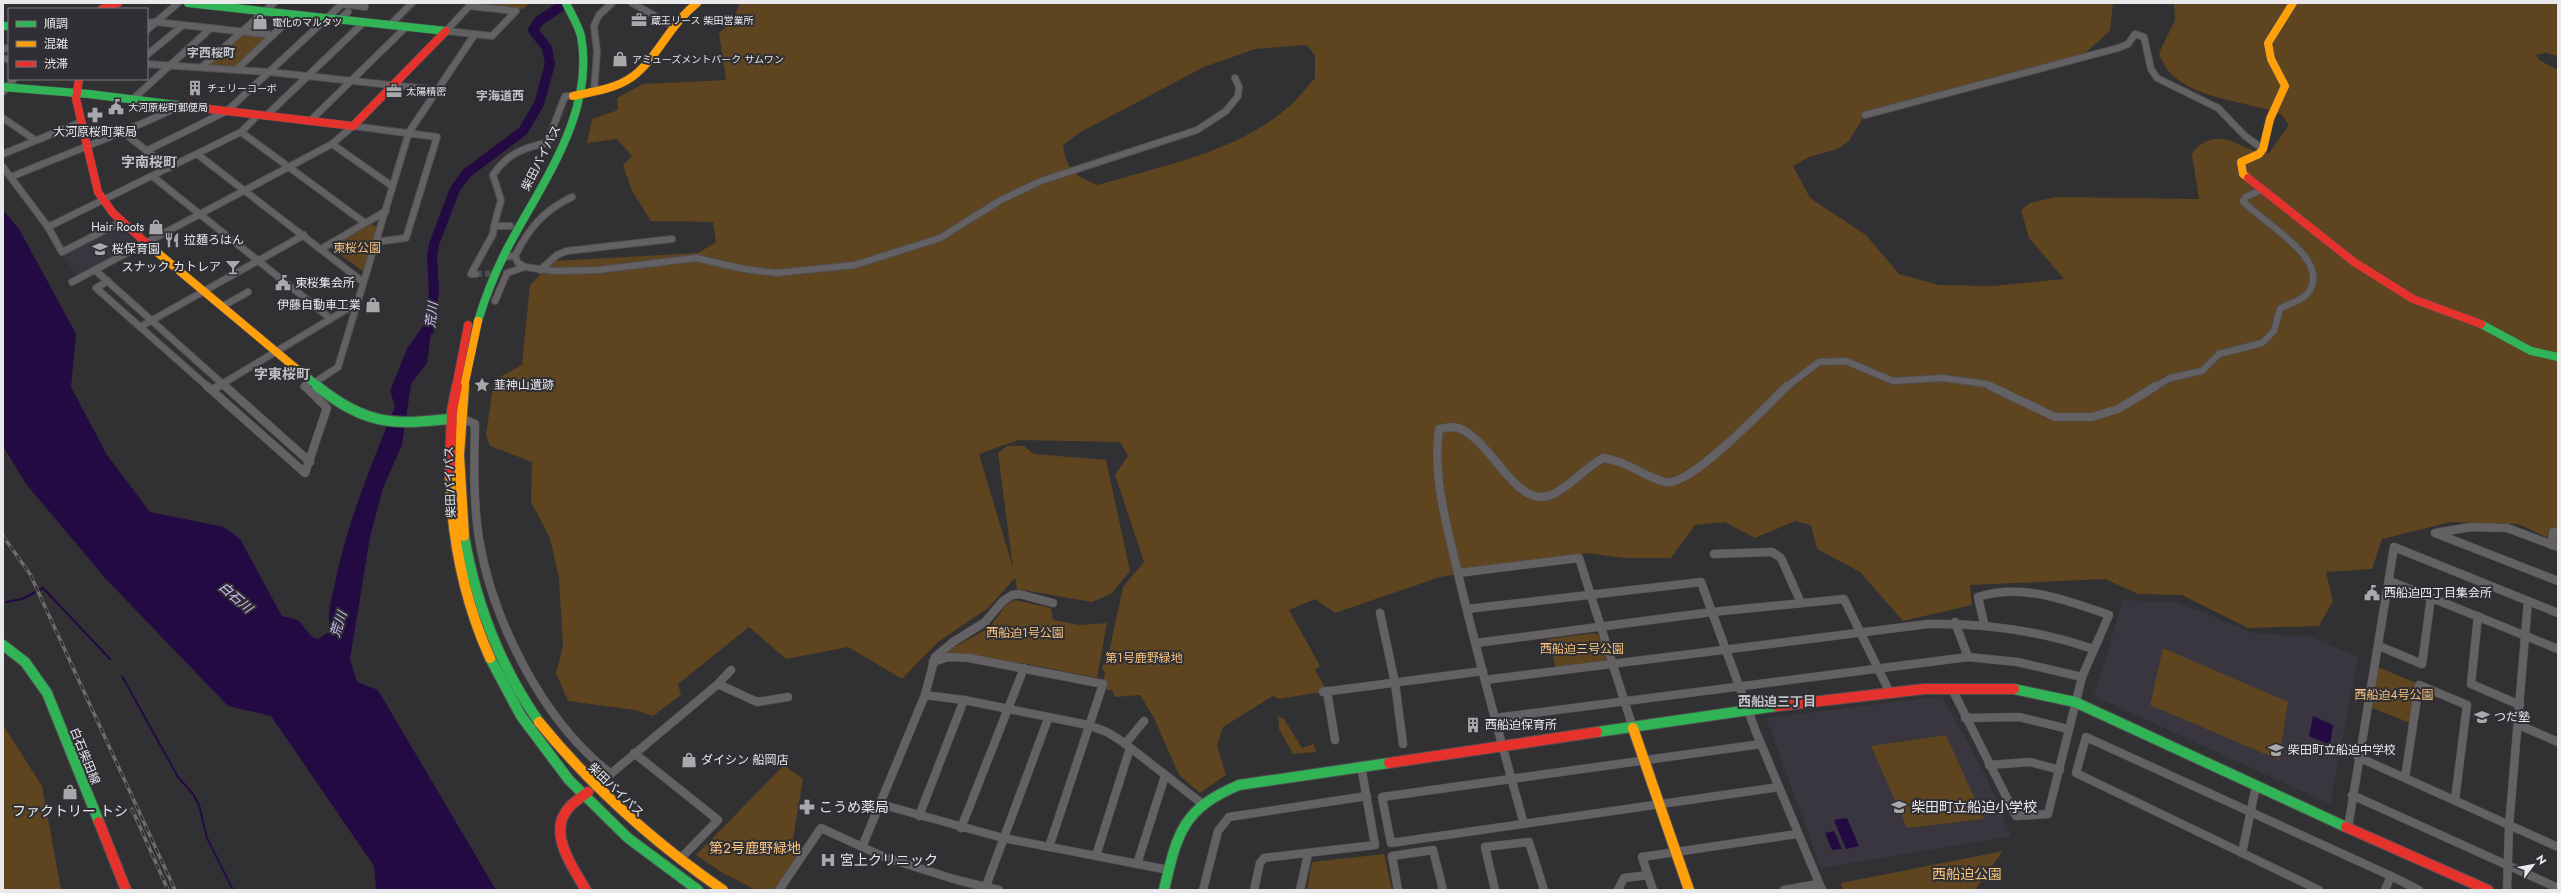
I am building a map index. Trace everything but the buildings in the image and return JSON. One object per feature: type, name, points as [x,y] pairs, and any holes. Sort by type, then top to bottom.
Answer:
[{"type":"main road","points":[[105,8],[118,3]]},
{"type":"main road","points":[[188,3],[446,31]]},
{"type":"main road","name":"柴田バイパス","points":[[558,3],[570,26],[576,50],[577,95],[488,269],[470,315],[456,376],[451,419],[451,515],[460,576],[476,629],[496,674],[523,723],[546,756],[582,797],[645,854],[698,890]]},
{"type":"main road","name":"柴田バイパス","points":[[566,3],[578,25],[582,40],[585,67],[561,148],[503,257],[481,311],[468,368],[461,418],[462,512],[472,581],[497,648],[518,688],[546,732],[593,788],[638,828],[679,860],[723,890]]},
{"type":"main road","points":[[577,95],[594,92],[617,85],[638,73],[671,25],[682,13],[697,3]]},
{"type":"main road","points":[[2293,3],[2268,43],[2271,60],[2285,86],[2270,119],[2263,149],[2259,154],[2241,162],[2241,167],[2247,179],[2354,262],[2413,299],[2472,319],[2531,351],[2558,357]]},
{"type":"main road","points":[[4,89],[133,99],[180,106],[353,126],[446,31]]},
{"type":"main road","points":[[79,80],[75,94],[86,146],[103,202],[121,222],[277,351],[312,382],[346,407],[361,415],[380,419],[430,421],[461,418]]},
{"type":"main road","name":"白石柴田線","points":[[3,645],[25,662],[43,686],[126,890]]},
{"type":"main road","points":[[1164,890],[1181,827],[1200,802],[1215,793],[1239,785],[1502,745],[1633,728],[1748,710],[1952,688],[1992,687],[2018,689],[2075,702],[2348,828],[2488,890]]},
{"type":"main road","points":[[1633,728],[1689,890]]},
{"type":"main road","points":[[586,890],[571,861],[559,827],[565,813],[593,788]]},
{"type":"street","points":[[148,29],[178,3]]},
{"type":"street","points":[[202,67],[274,3]]},
{"type":"street","points":[[390,25],[412,3]]},
{"type":"street","points":[[594,92],[597,52],[594,26],[599,15],[612,3]]},
{"type":"street","points":[[632,3],[671,25]]},
{"type":"street","points":[[146,150],[227,111],[343,4],[365,7]]},
{"type":"street","points":[[471,5],[516,11],[492,36],[446,31],[471,5]]},
{"type":"street","points":[[339,20],[348,12]]},
{"type":"street","points":[[236,70],[294,15]]},
{"type":"street","points":[[148,23],[156,22],[273,35]]},
{"type":"street","points":[[48,227],[103,202],[241,132],[308,76],[364,22]]},
{"type":"street","points":[[148,54],[183,25]]},
{"type":"street","points":[[310,121],[406,27]]},
{"type":"street","points":[[133,99],[211,28]]},
{"type":"street","points":[[108,281],[96,288],[305,473],[310,462],[327,408],[304,388],[338,367],[409,132],[475,34]]},
{"type":"street","points":[[1865,115],[2118,48],[2128,44],[2135,34],[2144,37],[2151,69],[2157,78],[2218,108],[2245,136],[2263,149]]},
{"type":"street","points":[[148,64],[269,72],[438,90]]},
{"type":"street","points":[[572,196],[544,212],[524,238],[515,256],[518,263],[525,267],[540,270],[598,270],[696,258],[712,260],[744,269],[794,272],[838,268],[880,259],[940,238],[1001,200],[1041,181],[1085,165],[1197,130],[1221,115],[1236,100],[1239,87],[1235,78]]},
{"type":"street","points":[[4,89],[13,80]]},
{"type":"street","points":[[476,274],[471,274],[493,234],[500,200],[493,176],[498,167],[526,146],[547,143],[565,96],[577,95]]},
{"type":"street","points":[[11,177],[86,146],[124,133],[180,106]]},
{"type":"street","points":[[3,118],[35,140]]},
{"type":"street","points":[[3,154],[80,122]]},
{"type":"street","points":[[72,282],[332,144],[353,126],[409,132],[437,137],[406,238],[375,242]]},
{"type":"street","points":[[241,132],[365,223]]},
{"type":"street","points":[[124,133],[169,168]]},
{"type":"street","points":[[332,144],[392,186]]},
{"type":"street","points":[[197,154],[363,282]]},
{"type":"street","points":[[3,167],[48,227],[62,252],[121,222]]},
{"type":"street","points":[[152,176],[331,319]]},
{"type":"street","points":[[1524,824],[1458,573],[1436,464],[1435,435],[1439,429],[1446,426],[1461,429],[1473,437],[1526,493],[1534,498],[1542,498],[1561,490],[1603,458],[1619,460],[1666,484],[1675,483],[1709,461],[1798,376],[1819,362],[1846,361],[1893,381],[1943,378],[1986,384],[2010,394],[2055,417],[2074,419],[2107,414],[2163,382],[2202,371],[2219,354],[2262,343],[2274,331],[2280,309],[2304,296],[2310,288],[2312,277],[2309,263],[2301,250],[2245,203],[2246,197],[2261,190]]},
{"type":"street","points":[[321,249],[386,211]]},
{"type":"street","points":[[494,226],[510,226]]},
{"type":"street","points":[[140,327],[205,292],[304,235]]},
{"type":"street","points":[[540,270],[558,255],[567,251],[672,239]]},
{"type":"street","points":[[503,257],[515,256]]},
{"type":"street","points":[[495,301],[507,273],[525,267]]},
{"type":"street","points":[[95,270],[310,462]]},
{"type":"street","points":[[223,306],[248,292]]},
{"type":"street","points":[[212,390],[357,303]]},
{"type":"street","points":[[461,418],[475,424],[474,486],[479,539],[487,574],[505,629],[541,695],[588,756],[610,773]]},
{"type":"street","points":[[261,434],[271,427]]},
{"type":"street","points":[[2558,532],[2554,532],[2555,546],[2507,528],[2471,527],[2435,533],[2558,581]]},
{"type":"street","points":[[2348,828],[2358,757],[2379,646],[2394,547],[2558,613]]},
{"type":"street","points":[[1714,554],[1772,552],[1781,558],[1801,603]]},
{"type":"street","points":[[1458,573],[1579,558],[1600,629],[1633,728]]},
{"type":"street","points":[[2390,581],[2558,648]]},
{"type":"street","points":[[1467,609],[1701,582],[1761,744],[1820,887],[1784,890]]},
{"type":"street","points":[[1952,688],[1965,718],[2016,816],[2048,814],[2082,677],[2093,649],[2110,615],[2063,600],[2015,591],[1985,594],[1978,597],[1984,623]]},
{"type":"street","points":[[862,847],[925,694],[935,657],[953,642],[985,622],[1003,601],[1012,595],[1020,594],[1053,603]]},
{"type":"street","points":[[2379,646],[2422,664],[2431,597]]},
{"type":"street","points":[[1476,643],[1600,629],[1712,612],[1844,599],[1879,668],[1890,694]]},
{"type":"street","points":[[2507,890],[2509,826],[2519,725],[2528,601]]},
{"type":"street","points":[[1380,613],[1395,683],[1403,744]]},
{"type":"street","points":[[2478,616],[2471,684],[2520,705]]},
{"type":"street","points":[[1955,622],[1968,657]]},
{"type":"street","points":[[1486,680],[1902,626],[1955,622],[1984,623],[2044,633],[2093,649]]},
{"type":"street","points":[[933,662],[938,658],[956,657],[1024,668],[1104,684],[1088,725],[1049,847]]},
{"type":"street","points":[[1495,718],[1739,685],[1968,657],[2017,662],[2082,677]]},
{"type":"street","points":[[961,828],[1024,668]]},
{"type":"street","points":[[593,788],[718,684],[731,670]]},
{"type":"street","points":[[1334,740],[1325,691],[1483,672]]},
{"type":"street","points":[[718,684],[757,702],[788,697]]},
{"type":"street","points":[[2405,778],[2419,685],[2466,705],[2455,800]]},
{"type":"street","points":[[925,694],[964,700],[1048,719],[1088,725],[1107,732],[1128,746],[1164,776],[1200,802]]},
{"type":"street","points":[[919,816],[964,700]]},
{"type":"street","points":[[1965,718],[2020,717],[2068,729]]},
{"type":"street","points":[[986,886],[1048,719]]},
{"type":"street","points":[[1096,856],[1128,746],[1144,721]]},
{"type":"street","points":[[2519,725],[2558,742]]},
{"type":"street","points":[[2319,890],[2076,773],[2086,737],[2419,890]]},
{"type":"street","points":[[1761,744],[1511,777],[1382,797],[1391,843],[1660,806],[1779,787]]},
{"type":"street","points":[[634,753],[718,820],[679,860]]},
{"type":"street","points":[[2358,757],[2558,847]]},
{"type":"street","points":[[1989,764],[2030,762],[2060,770]]},
{"type":"street","points":[[1254,890],[1260,863],[1264,858],[1376,845],[1361,766]]},
{"type":"street","points":[[1137,864],[1164,776]]},
{"type":"street","points":[[2242,853],[2256,786]]},
{"type":"street","points":[[1203,890],[1218,831],[1229,817],[1367,796]]},
{"type":"street","points":[[2352,796],[2508,864],[2558,888]]},
{"type":"street","points":[[880,804],[961,828],[1003,838],[1169,870]]},
{"type":"street","points":[[779,890],[821,828],[862,847],[957,880],[998,890]]},
{"type":"street","points":[[1653,890],[1642,857],[1797,834]]},
{"type":"street","points":[[1495,890],[1485,847],[1529,842],[1544,890]]},
{"type":"street","points":[[1398,890],[1392,856],[1433,850],[1443,890]]},
{"type":"street","points":[[1300,890],[1308,854]]},
{"type":"street","points":[[1618,890],[1624,878],[1648,876]]},
{"type":"street","points":[[2385,890],[2391,876]]},
{"type":"shaded area","name":"桜保育園","points":[[118,226],[139,244],[77,277],[63,254]]},
{"type":"shaded area","name":"柴田町立船迫中学校","points":[[2123,600],[2177,602],[2253,633],[2311,637],[2358,657],[2330,804],[2094,696]]},
{"type":"shaded area","name":"柴田町立船迫小学校","points":[[1942,696],[1987,778],[2011,836],[1821,868],[1766,718]]},
{"type":"green space","points":[[475,3],[529,3],[524,9],[475,6]]},
{"type":"green space","name":"第1号鹿野緑地","points":[[740,3],[2113,3],[2110,31],[2083,55],[2024,77],[1883,107],[1866,113],[1849,141],[1837,149],[1809,157],[1793,166],[1810,198],[1866,235],[1899,274],[1939,285],[1992,286],[2064,279],[2029,238],[2021,210],[2030,203],[2056,197],[2199,199],[2192,155],[2197,147],[2211,140],[2219,139],[2236,143],[2252,150],[2269,153],[2289,125],[2281,114],[2193,89],[2178,80],[2166,68],[2159,53],[2175,20],[2174,3],[2558,3],[2558,56],[2546,53],[2536,55],[2539,60],[2558,70],[2558,543],[2519,524],[2451,522],[2382,539],[2372,569],[2326,572],[2333,601],[2319,626],[2248,628],[2182,595],[2138,594],[2105,579],[1970,585],[1972,605],[1903,621],[1860,572],[1817,549],[1811,525],[1795,521],[1755,538],[1725,522],[1695,525],[1671,558],[1624,558],[1587,553],[1440,577],[1335,613],[1315,599],[1289,610],[1320,666],[1315,670],[1327,691],[1279,699],[1273,696],[1223,727],[1217,746],[1226,775],[1200,793],[1179,775],[1154,718],[1140,695],[1115,697],[1112,690],[1101,689],[1105,673],[1102,667],[1108,657],[1123,587],[1144,562],[1115,475],[1128,456],[1120,442],[1018,440],[979,454],[1013,568],[998,453],[1007,446],[1024,446],[1034,454],[1106,460],[1130,571],[1111,594],[1092,602],[1017,589],[1015,578],[988,608],[938,642],[902,679],[848,647],[786,659],[749,627],[678,684],[681,695],[653,716],[635,710],[568,701],[556,673],[563,646],[559,578],[550,538],[531,502],[532,462],[490,446],[486,435],[494,380],[522,365],[530,285],[554,261],[698,253],[716,242],[713,222],[651,221],[632,191],[623,165],[632,156],[617,139],[587,143],[592,119],[618,110],[617,98],[643,84],[726,80],[719,33],[733,20]],"holes":[[[1307,45],[1315,56],[1315,78],[1294,102],[1266,124],[1244,137],[1220,147],[1171,164],[1098,185],[1084,179],[1073,171],[1064,153],[1063,145],[1079,133],[1204,67],[1255,49]]]},
{"type":"green space","points":[[244,33],[270,37],[236,67],[207,66]]},
{"type":"green space","name":"東桜公園","points":[[371,224],[379,228],[365,273],[329,246]]},
{"type":"green space","name":"西船迫1号公園","points":[[1015,600],[1051,608],[1053,620],[1080,625],[1107,623],[1097,678],[1027,664],[945,652],[989,628],[1006,605]]},
{"type":"green space","name":"西船迫三号公園","points":[[1595,633],[1599,636],[1606,657],[1605,661],[1556,668],[1548,639]]},
{"type":"green space","points":[[2163,648],[2288,702],[2279,760],[2150,705]]},
{"type":"green space","name":"西船迫4号公園","points":[[2378,667],[2416,683],[2410,723],[2370,707]]},
{"type":"green space","points":[[1278,716],[1284,719],[1302,748],[1314,744],[1316,752],[1293,754],[1279,729]]},
{"type":"green space","points":[[3,725],[42,786],[61,890],[3,890]]},
{"type":"green space","points":[[1946,735],[1984,819],[1907,828],[1871,746]]},
{"type":"green space","name":"第2号鹿野緑地","points":[[784,765],[803,779],[792,845],[802,851],[773,890],[756,890],[721,872],[696,855]]},
{"type":"green space","name":"西船迫公園","points":[[2003,851],[1975,890],[1843,890],[1841,883]]},
{"type":"green space","points":[[1384,854],[1392,890],[1307,890],[1312,862]]},
{"type":"water","name":"白石川","points":[[3,210],[19,229],[76,334],[71,387],[107,455],[150,512],[224,527],[240,539],[282,616],[298,620],[312,637],[318,639],[330,631],[329,613],[331,601],[346,538],[361,493],[395,406],[390,391],[407,349],[434,310],[427,363],[411,384],[402,445],[383,488],[370,537],[350,659],[357,682],[378,690],[496,890],[376,890],[374,866],[271,716],[228,706],[106,579],[26,484],[3,446]]},
{"type":"water","points":[[2313,716],[2333,725],[2330,745],[2309,736]]},
{"type":"water","points":[[1847,818],[1859,846],[1846,849],[1834,820]]},
{"type":"water","points":[[1834,831],[1842,849],[1832,850],[1825,833]]},
{"type":"waterway","name":"荒川","points":[[429,330],[434,291],[432,256],[434,244],[455,189],[467,173],[523,131],[539,104],[550,64],[547,48],[533,30],[539,21],[566,3]]},
{"type":"waterway","points":[[6,602],[22,599],[43,588],[110,659]]},
{"type":"waterway","points":[[122,676],[178,777],[193,794],[199,805],[207,838],[233,890]]},
{"type":"tunnel","points":[[476,274],[507,273]]},
{"type":"railway","points":[[3,536],[30,574],[175,890]]},
{"type":"railway","points":[[132,809],[168,890]]},
{"type":"traffic: fast","points":[[188,3],[446,31]]},
{"type":"traffic: fast","points":[[478,321],[493,278],[501,261],[560,151],[571,124],[579,97],[582,69],[581,39],[577,26],[566,3]]},
{"type":"traffic: fast","points":[[3,26],[8,26]]},
{"type":"traffic: fast","points":[[3,87],[89,94],[201,108]]},
{"type":"traffic: fast","points":[[2481,324],[2531,351],[2558,357]]},
{"type":"traffic: fast","points":[[298,370],[339,403],[364,416],[390,421],[457,418]]},
{"type":"traffic: fast","points":[[464,536],[474,585],[490,634],[511,680],[539,722]]},
{"type":"traffic: fast","points":[[3,645],[25,662],[47,693],[99,822]]},
{"type":"traffic: fast","points":[[490,658],[521,716],[569,780],[628,838],[698,890]]},
{"type":"traffic: fast","points":[[2014,689],[2075,702],[2346,827]]},
{"type":"traffic: fast","points":[[1597,732],[1777,706]]},
{"type":"traffic: fast","points":[[1164,890],[1173,853],[1178,838],[1185,825],[1193,813],[1220,793],[1239,785],[1389,763]]},
{"type":"traffic: slow","points":[[573,96],[607,88],[624,82],[632,77],[646,63],[678,19],[697,3]]},
{"type":"traffic: slow","points":[[2248,178],[2243,174],[2241,162],[2259,154],[2263,149],[2270,119],[2285,86],[2271,59],[2268,43],[2293,3]]},
{"type":"traffic: slow","points":[[146,243],[298,370]]},
{"type":"traffic: slow","points":[[464,536],[461,509],[459,455],[460,428],[466,373],[478,321]]},
{"type":"traffic: slow","points":[[450,470],[452,517],[460,567],[473,615],[490,658]]},
{"type":"traffic: slow","points":[[539,722],[581,771],[624,814],[671,852],[723,890]]},
{"type":"traffic: slow","points":[[1633,728],[1689,890]]},
{"type":"traffic: jam","points":[[105,8],[118,3]]},
{"type":"traffic: jam","points":[[201,108],[353,126],[446,31]]},
{"type":"traffic: jam","points":[[79,80],[76,99],[98,192],[113,213],[146,243]]},
{"type":"traffic: jam","points":[[2248,178],[2354,262],[2413,299],[2481,324]]},
{"type":"traffic: jam","points":[[450,470],[452,411],[468,325]]},
{"type":"traffic: jam","points":[[1777,706],[1924,689],[2014,689]]},
{"type":"traffic: jam","points":[[1389,763],[1597,732]]},
{"type":"traffic: jam","points":[[586,890],[567,856],[563,846],[560,827],[566,810],[588,792]]},
{"type":"traffic: jam","points":[[99,822],[126,890]]},
{"type":"traffic: jam","points":[[2346,827],[2488,890]]},
{"type":"place","name":"蔵王リース 柴田営業所","points":[[639,20]]},
{"type":"place","name":"電化のマルタツ","points":[[260,22]]},
{"type":"place","name":"アミューズメントパーク サムワン","points":[[620,59]]},
{"type":"place","name":"チェリーコーポ","points":[[195,88]]},
{"type":"place","name":"太陽精密","points":[[394,91]]},
{"type":"place","name":"大河原桜町郵便局","points":[[116,107]]},
{"type":"place","name":"大河原桜町薬局","points":[[95,115]]},
{"type":"place","name":"Hair Roots","points":[[156,227]]},
{"type":"place","name":"拉麺ろはん","points":[[172,240]]},
{"type":"place","name":"桜保育園","points":[[100,249]]},
{"type":"place","name":"スナック カトレア","points":[[233,267]]},
{"type":"place","name":"東桜集会所","points":[[283,283]]},
{"type":"place","name":"伊藤自動車工業","points":[[373,305]]},
{"type":"place","name":"韮神山遺跡","points":[[482,385]]},
{"type":"place","name":"西船迫四丁目集会所","points":[[2372,593]]},
{"type":"place","name":"つだ塾","points":[[2482,717]]},
{"type":"place","name":"西船迫保育所","points":[[1473,725]]},
{"type":"place","name":"柴田町立船迫中学校","points":[[2276,750]]},
{"type":"place","name":"ダイシン 船岡店","points":[[689,760]]},
{"type":"place","name":"ファクトリー トシ","points":[[70,792]]},
{"type":"place","name":"こうめ薬局","points":[[807,807]]},
{"type":"place","name":"柴田町立船迫小学校","points":[[1899,807]]},
{"type":"place","name":"宮上クリニック","points":[[828,860]]},
{"type":"district","name":"字西桜町","points":[[211,53]]},
{"type":"district","name":"字海道西","points":[[500,96]]},
{"type":"district","name":"字南桜町","points":[[149,162]]},
{"type":"district","name":"字東桜町","points":[[282,374]]},
{"type":"district","name":"西船迫三丁目","points":[[1777,701]]}]
